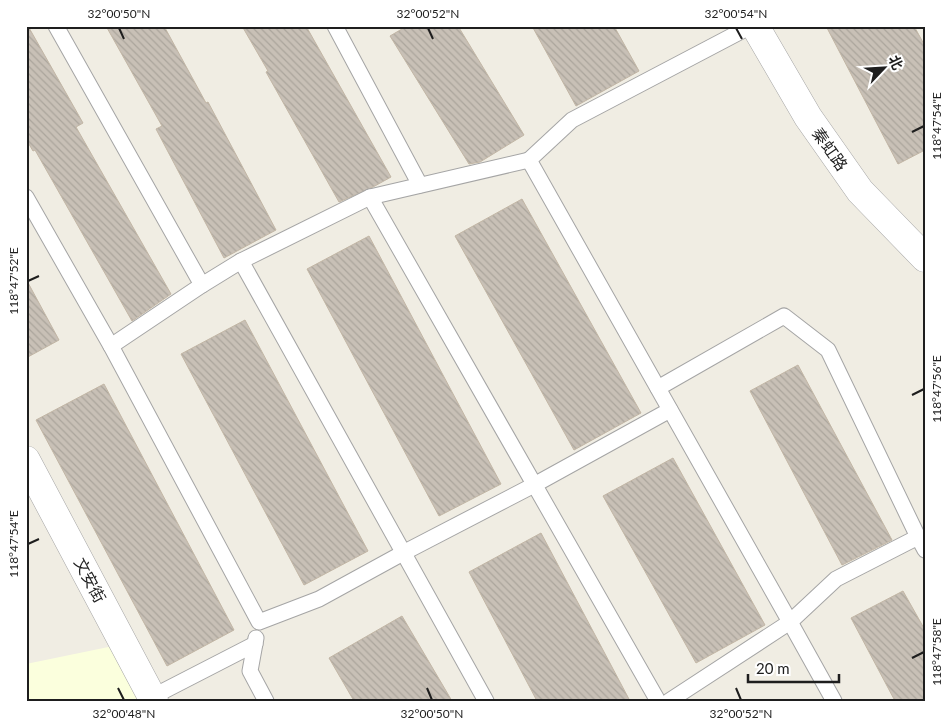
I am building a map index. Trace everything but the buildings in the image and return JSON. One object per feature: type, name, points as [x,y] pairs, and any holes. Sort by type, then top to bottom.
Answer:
[{"type":"street","name":"秦虹路","points":[[755,26],[808,117],[860,191],[925,258]]},
{"type":"street","name":"文安街","points":[[26,460],[153,699]]},
{"type":"lane","points":[[56,26],[202,285]]},
{"type":"lane","points":[[335,26],[420,185]]},
{"type":"lane","points":[[111,346],[241,261],[370,197],[529,160],[572,120],[751,26]]},
{"type":"lane","points":[[529,160],[834,701]]},
{"type":"lane","points":[[26,197],[111,346],[259,622],[250,671],[266,701]]},
{"type":"lane","points":[[370,197],[658,701]]},
{"type":"lane","points":[[241,261],[486,701]]},
{"type":"lane","points":[[658,388],[784,316],[828,350],[921,543],[836,579],[790,622],[669,701]]},
{"type":"lane","points":[[259,622],[319,599],[534,485],[670,410]]},
{"type":"lane","points":[[153,699],[255,644]]},
{"type":"shaded area","points":[[123,644],[154,701],[26,701],[26,664]]}]
